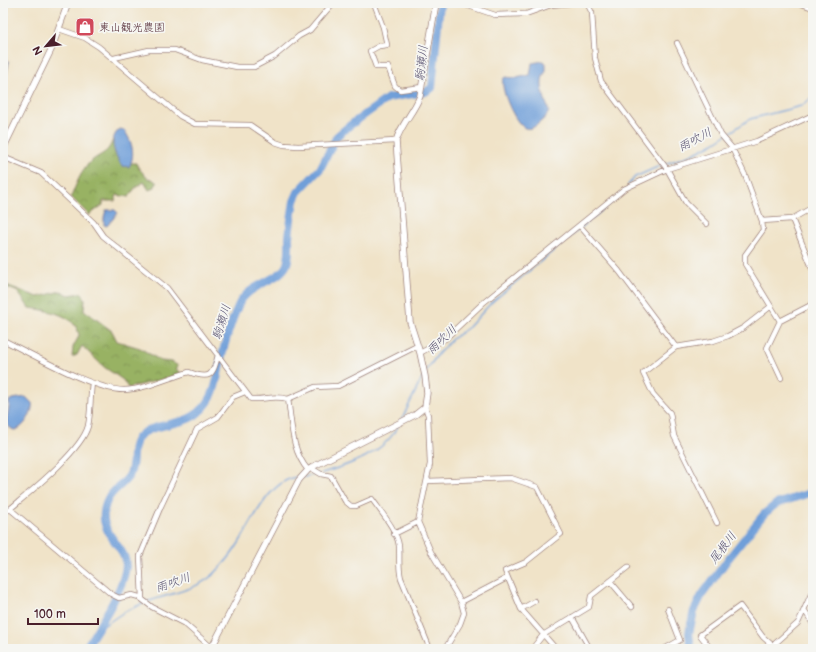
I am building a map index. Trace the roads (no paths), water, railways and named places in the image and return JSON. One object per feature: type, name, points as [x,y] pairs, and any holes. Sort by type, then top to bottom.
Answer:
[{"type":"street","points":[[3,149],[59,29],[68,3]]},
{"type":"street","points":[[114,58],[149,50],[175,50],[202,60],[237,67],[254,67],[275,56],[299,36],[310,30],[333,3]]},
{"type":"street","points":[[374,3],[383,27],[387,44],[370,51],[376,67],[388,67],[395,86],[400,90],[421,88]]},
{"type":"street","points":[[436,3],[420,96],[416,107],[398,132],[396,141],[409,307],[413,333],[420,353],[425,376],[427,399],[425,407],[428,415],[430,433],[430,464],[418,522],[431,552],[461,602],[464,613],[463,619],[445,649]]},
{"type":"street","points":[[460,3],[495,15],[526,14],[551,5],[571,3]]},
{"type":"street","points":[[587,3],[592,14],[595,58],[601,81],[667,169],[686,203],[707,224]]},
{"type":"street","points":[[799,3],[813,8]]},
{"type":"street","points":[[59,29],[85,38],[114,58],[180,116],[195,124],[246,124],[254,126],[275,142],[284,145],[330,145],[396,141]]},
{"type":"street","points":[[677,43],[722,137],[732,148],[745,175],[762,221],[763,230],[745,255],[746,264],[770,307],[780,321]]},
{"type":"street","points":[[420,353],[445,339],[483,303],[624,189],[667,169],[757,141],[813,115]]},
{"type":"street","points":[[3,157],[41,173],[56,188],[69,197],[94,223],[103,236],[167,288],[224,362],[244,392],[251,399],[259,400],[277,396],[288,399],[315,387],[338,386],[417,346]]},
{"type":"street","points":[[762,221],[792,219],[813,207]]},
{"type":"street","points":[[792,219],[813,270]]},
{"type":"street","points":[[580,226],[619,272],[676,347]]},
{"type":"street","points":[[781,378],[767,348],[780,321],[813,304]]},
{"type":"street","points":[[717,523],[674,436],[670,413],[653,394],[643,373],[676,347],[713,342],[728,336],[743,328],[770,307]]},
{"type":"street","points":[[3,340],[92,383],[124,390],[179,377],[189,372],[200,376],[207,376],[213,372],[219,356]]},
{"type":"street","points":[[3,513],[10,509],[57,468],[83,437],[88,426],[92,383]]},
{"type":"street","points":[[144,601],[140,556],[161,506],[197,429],[218,417],[233,396],[244,392]]},
{"type":"street","points":[[288,399],[294,446],[300,459],[310,470],[331,476],[345,501],[351,506],[356,506],[372,499],[394,534],[399,546],[398,565],[401,578],[430,649]]},
{"type":"street","points":[[10,509],[111,594],[119,598],[132,595],[144,601],[185,624],[211,648],[299,480],[310,470],[399,423],[425,407]]},
{"type":"street","points":[[427,481],[511,478],[537,487],[561,534],[526,562],[505,571],[521,608],[556,649]]},
{"type":"street","points":[[394,534],[418,522]]},
{"type":"street","points":[[532,649],[543,635],[589,607],[591,596],[628,567]]},
{"type":"street","points":[[461,602],[507,578]]},
{"type":"street","points":[[610,581],[632,607]]},
{"type":"street","points":[[711,649],[700,635],[740,606],[770,647],[784,637],[798,623],[813,590]]},
{"type":"street","points":[[521,608],[535,601]]},
{"type":"street","points":[[664,649],[680,640],[668,609]]},
{"type":"street","points":[[804,612],[813,624]]},
{"type":"street","points":[[572,618],[590,649]]},
{"type":"water","points":[[3,55],[9,62],[3,91]]},
{"type":"water","points":[[543,61],[546,63],[546,71],[543,76],[542,86],[549,111],[536,125],[531,128],[525,128],[517,120],[509,106],[504,90],[503,79],[505,77],[516,78],[530,75],[532,63]]},
{"type":"water","points":[[120,129],[124,130],[131,143],[133,153],[129,167],[122,166],[115,152],[113,142],[114,137]]},
{"type":"water","points":[[106,210],[115,210],[118,213],[107,226],[104,225]]},
{"type":"water","points":[[26,397],[32,403],[30,415],[21,427],[14,430],[10,428],[7,421],[9,401],[12,399]]},
{"type":"waterway","name":"駒瀬川","points":[[85,649],[110,608],[121,585],[124,574],[126,565],[125,557],[107,529],[104,520],[104,510],[110,495],[128,478],[130,474],[132,469],[135,442],[143,433],[157,427],[186,420],[199,412],[208,402],[214,390],[226,342],[238,306],[249,292],[284,270],[289,254],[289,233],[294,201],[298,192],[320,169],[337,136],[388,98],[425,92],[432,88],[440,3]]},
{"type":"waterway","name":"雨吹川","points":[[665,164],[693,154],[714,143],[750,119],[801,106],[813,97]]},
{"type":"waterway","name":"雨吹川","points":[[628,185],[635,177],[662,165]]},
{"type":"waterway","name":"雨吹川","points":[[426,371],[438,354],[452,339],[469,327],[492,302],[619,196]]},
{"type":"waterway","name":"雨吹川","points":[[402,419],[423,376]]},
{"type":"waterway","name":"雨吹川","points":[[322,473],[354,462],[375,451],[392,436],[398,426]]},
{"type":"waterway","name":"雨吹川","points":[[304,477],[318,474]]},
{"type":"waterway","name":"雨吹川","points":[[147,602],[191,588],[207,580],[224,564],[270,494],[278,486],[288,480],[298,477]]},
{"type":"waterway","name":"尾根川","points":[[691,649],[689,633],[694,611],[702,595],[728,559],[764,514],[776,504],[813,492]]},
{"type":"waterway","name":"雨吹川","points":[[96,631],[124,612],[144,603]]},
{"type":"place","name":"東山観光農園","points":[[85,27]]}]
